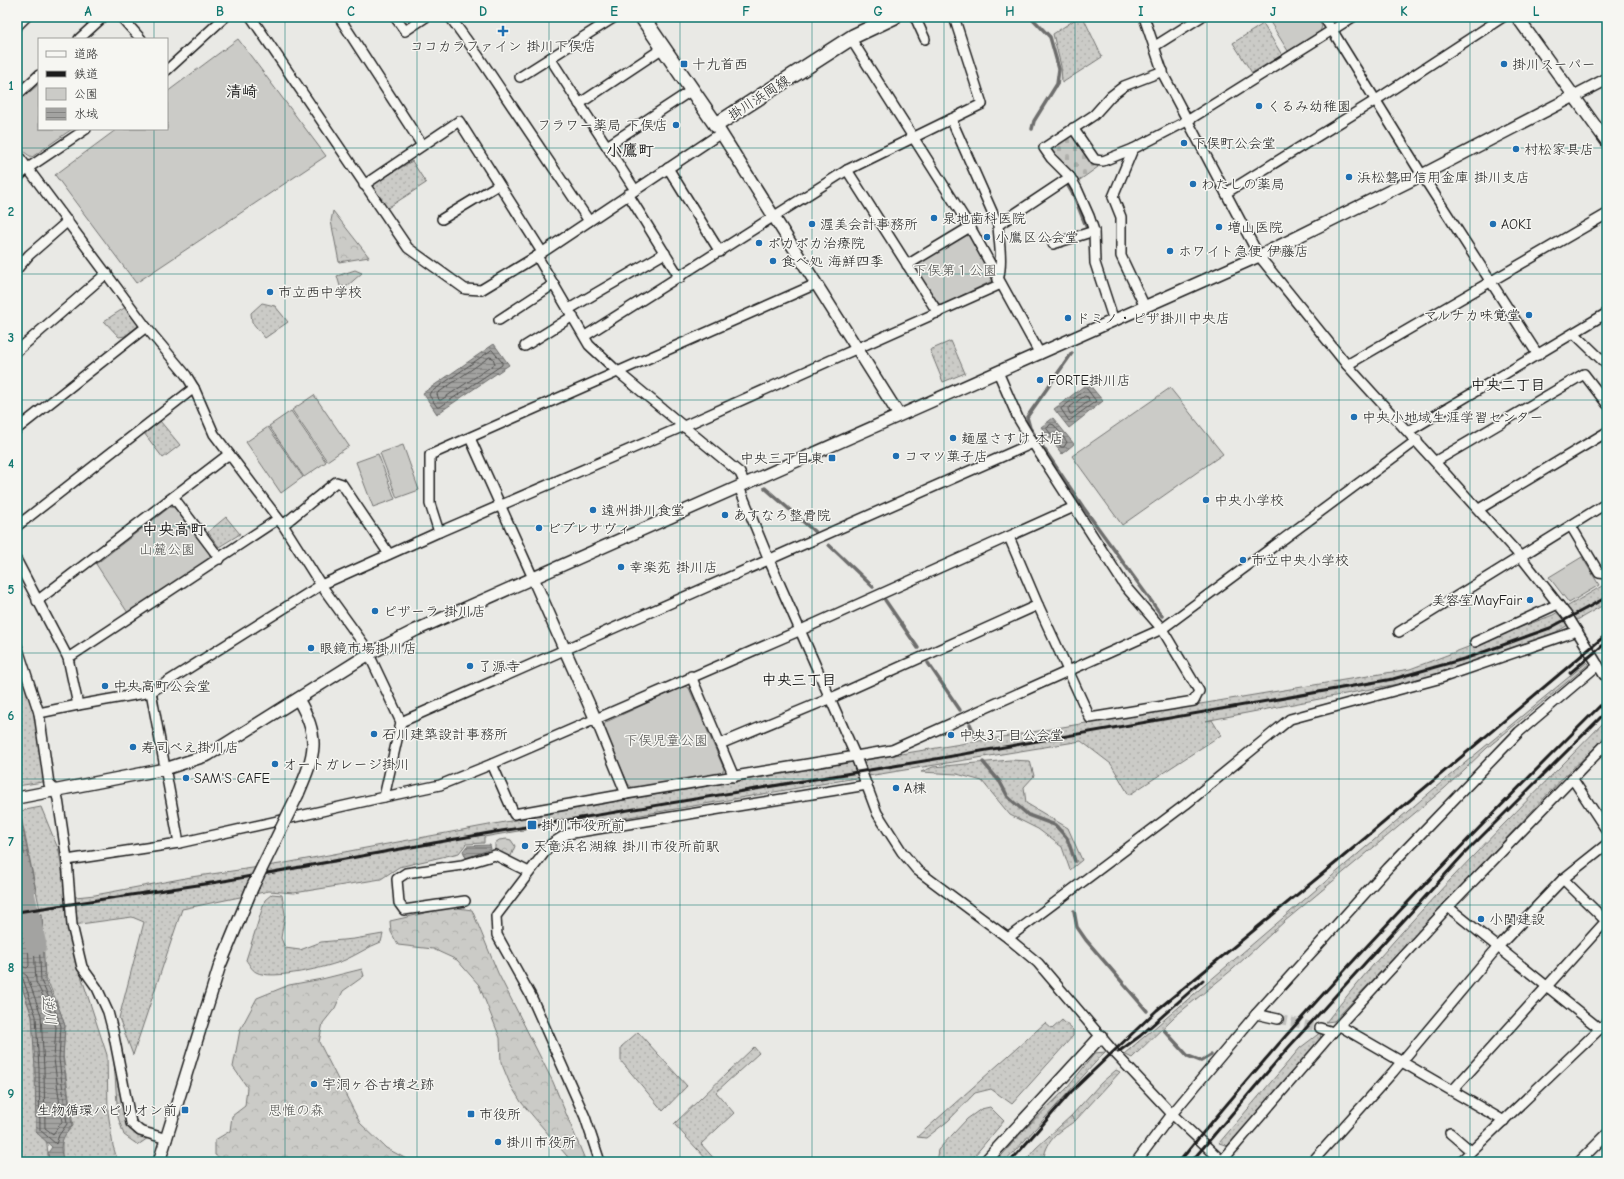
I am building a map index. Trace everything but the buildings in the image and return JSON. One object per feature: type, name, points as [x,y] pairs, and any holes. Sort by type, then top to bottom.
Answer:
[{"type":"main road","name":"掛川浜岡線","points":[[642,17],[719,129],[851,39],[894,17]]},
{"type":"street","points":[[17,26],[26,17]]},
{"type":"street","points":[[79,38],[103,17]]},
{"type":"street","points":[[122,17],[140,38]]},
{"type":"street","points":[[168,69],[225,17]]},
{"type":"street","points":[[251,17],[408,248],[465,289],[481,290],[540,254],[668,168],[719,129],[899,415]]},
{"type":"street","points":[[339,17],[422,145]]},
{"type":"street","points":[[395,17],[405,31],[426,17]]},
{"type":"street","points":[[450,17],[479,57],[589,220]]},
{"type":"street","points":[[520,77],[616,17]]},
{"type":"street","points":[[915,17],[925,39]]},
{"type":"street","points":[[585,336],[680,278],[774,215],[847,170],[982,104],[954,17]]},
{"type":"street","points":[[1144,17],[1163,71],[1187,121],[1259,256],[1347,365],[1409,431],[1521,557],[1577,631],[1604,675]]},
{"type":"street","points":[[1154,46],[1201,17]]},
{"type":"street","points":[[1324,17],[1422,175],[1538,355]]},
{"type":"street","points":[[1073,128],[1095,160],[1103,161],[1133,149],[1187,121],[1353,17]]},
{"type":"street","points":[[1226,193],[1376,100],[1503,17]]},
{"type":"street","points":[[1517,17],[1607,142]]},
{"type":"street","points":[[851,39],[970,227],[1040,354]]},
{"type":"street","points":[[579,104],[663,48]]},
{"type":"street","points":[[550,58],[607,146],[631,192],[680,278]]},
{"type":"street","points":[[1114,321],[1095,263],[1094,231],[1077,189],[1070,177],[1051,158],[1044,148],[1094,115],[1111,96],[1124,86],[1163,71]]},
{"type":"street","points":[[17,95],[38,76]]},
{"type":"street","points":[[17,798],[165,769],[208,755],[369,654],[454,612],[1145,308],[1259,256],[1422,175],[1607,79]]},
{"type":"street","points":[[607,146],[692,90]]},
{"type":"street","points":[[951,119],[998,225],[1000,255],[999,282]]},
{"type":"street","points":[[364,185],[459,121],[540,254],[554,284],[590,345],[618,372],[740,473],[742,485],[769,560],[831,698],[856,757],[877,813],[887,830],[918,870],[1008,938],[1038,963],[1100,1036],[1172,1114],[1222,1162],[1337,1029],[1448,907],[1607,743]]},
{"type":"street","points":[[17,178],[28,168],[85,130]]},
{"type":"street","points":[[1133,149],[1113,197],[1121,217],[1121,256],[1145,308]]},
{"type":"street","points":[[17,154],[146,327],[186,375],[194,388],[214,434],[281,522],[321,585],[369,654],[401,722],[384,797]]},
{"type":"street","points":[[668,168],[720,252]]},
{"type":"street","points":[[847,170],[938,313]]},
{"type":"street","points":[[998,225],[1070,177]]},
{"type":"street","points":[[442,219],[498,185]]},
{"type":"street","points":[[1347,365],[1607,214]]},
{"type":"street","points":[[17,269],[29,255],[68,221]]},
{"type":"street","points":[[907,265],[970,227]]},
{"type":"street","points":[[1053,244],[1094,231]]},
{"type":"street","points":[[525,346],[571,313],[665,253]]},
{"type":"street","points":[[17,351],[107,273]]},
{"type":"street","points":[[39,713],[151,692],[321,585],[938,313],[999,282]]},
{"type":"street","points":[[499,320],[554,284]]},
{"type":"street","points":[[439,532],[430,504],[430,455],[816,284]]},
{"type":"street","points":[[1409,431],[1607,313]]},
{"type":"street","points":[[17,428],[146,327]]},
{"type":"street","points":[[1574,333],[1607,365]]},
{"type":"street","points":[[998,372],[1018,418],[1033,443],[1125,586],[1162,629],[1199,691],[1194,701],[1090,718],[1008,537]]},
{"type":"street","points":[[1436,461],[1584,374],[1607,404]]},
{"type":"street","points":[[17,526],[194,388]]},
{"type":"street","points":[[1479,509],[1607,432]]},
{"type":"street","points":[[470,438],[595,718],[626,794]]},
{"type":"street","points":[[492,764],[514,814],[892,750],[1162,629],[1417,440]]},
{"type":"street","points":[[401,722],[1033,443]]},
{"type":"street","points":[[37,601],[174,498],[229,454]]},
{"type":"street","points":[[68,658],[220,559],[281,522],[336,482],[342,484],[389,554]]},
{"type":"street","points":[[174,498],[220,559]]},
{"type":"street","points":[[1399,632],[1607,503]]},
{"type":"street","points":[[67,860],[178,843],[440,785],[492,764],[691,676],[801,630],[1074,507]]},
{"type":"street","points":[[1570,526],[1599,574],[1607,574]]},
{"type":"street","points":[[17,562],[68,658],[78,705]]},
{"type":"street","points":[[1475,642],[1558,604]]},
{"type":"street","points":[[720,744],[831,698],[1038,605]]},
{"type":"street","points":[[1008,938],[1186,804],[1290,719],[1438,679],[1577,631]]},
{"type":"street","points":[[17,646],[39,713],[49,784],[67,860],[72,925],[82,968],[96,988],[108,1012],[115,1039],[131,1123],[140,1132],[167,1139]]},
{"type":"street","points":[[1136,1162],[1172,1114],[1256,1014],[1388,868],[1519,732],[1598,665]]},
{"type":"street","points":[[691,676],[734,777]]},
{"type":"street","points":[[151,692],[178,843]]},
{"type":"street","points":[[159,1162],[219,968],[253,886],[298,794],[309,768],[313,729],[298,699]]},
{"type":"street","points":[[1572,778],[1607,832]]},
{"type":"street","points":[[600,1162],[585,1117],[531,996],[497,935],[496,916],[551,844],[567,834],[867,785]]},
{"type":"street","points":[[1312,1162],[1393,1072],[1498,948],[1563,880],[1607,844]]},
{"type":"street","points":[[465,901],[404,910],[399,903],[397,879],[406,873],[462,865],[495,855],[529,872]]},
{"type":"street","points":[[1453,1090],[1546,986],[1606,922],[1563,880]]},
{"type":"street","points":[[1448,907],[1600,1029]]},
{"type":"street","points":[[1256,1014],[1278,1019]]},
{"type":"street","points":[[1460,1162],[1607,1022]]},
{"type":"street","points":[[1320,1028],[1337,1029],[1402,1061],[1504,1121]]},
{"type":"street","points":[[984,1162],[1100,1036]]},
{"type":"street","points":[[1450,1133],[1471,1151]]},
{"type":"street","points":[[1579,1162],[1607,1134]]},
{"type":"green space","points":[[1079,17],[1083,17],[1102,57],[1062,83],[1061,66],[1053,34]]},
{"type":"green space","points":[[1267,17],[1316,17],[1322,26],[1320,32],[1288,51]]},
{"type":"green space","points":[[1263,24],[1282,55],[1252,73],[1233,43]]},
{"type":"green space","points":[[238,39],[326,156],[136,283],[55,175],[116,130],[168,130],[168,91]]},
{"type":"green space","points":[[38,85],[38,130],[71,130],[32,157],[25,153],[18,141],[16,126],[17,103]]},
{"type":"green space","points":[[1073,132],[1098,167],[1077,182],[1048,149]]},
{"type":"green space","points":[[412,161],[426,183],[386,209],[370,186]]},
{"type":"green space","points":[[333,211],[369,257],[339,262],[331,221]]},
{"type":"green space","name":"下俣第１公園","points":[[964,234],[970,236],[992,279],[990,282],[942,305],[937,302],[915,268],[916,264]]},
{"type":"green space","points":[[355,270],[362,273],[346,287],[340,286],[337,276]]},
{"type":"green space","points":[[262,303],[275,306],[288,322],[265,338],[252,322],[251,313]]},
{"type":"green space","points":[[126,307],[137,321],[138,326],[125,336],[119,337],[104,321]]},
{"type":"green space","points":[[951,341],[965,373],[943,382],[930,350]]},
{"type":"green space","points":[[1170,388],[1223,454],[1122,525],[1072,456]]},
{"type":"green space","points":[[314,395],[349,446],[327,461],[292,410]]},
{"type":"green space","points":[[291,411],[326,462],[304,477],[269,426]]},
{"type":"green space","points":[[160,421],[180,445],[163,458],[144,433]]},
{"type":"green space","points":[[268,427],[303,477],[281,493],[246,442]]},
{"type":"green space","points":[[403,445],[419,490],[397,498],[380,453]]},
{"type":"green space","points":[[378,454],[395,499],[373,507],[356,462]]},
{"type":"green space","name":"山麓公園","points":[[170,507],[175,508],[210,554],[209,560],[128,613],[96,564]]},
{"type":"green space","points":[[226,517],[240,534],[219,547],[208,532]]},
{"type":"green space","points":[[1582,557],[1599,585],[1569,603],[1549,577]]},
{"type":"green space","points":[[1607,583],[1607,603],[1556,632],[1418,680],[1205,721],[1212,720],[1221,735],[1129,795],[1111,764],[1081,741],[582,825],[581,820],[484,837],[484,843],[466,844],[459,853],[399,867],[381,879],[294,893],[269,891],[182,909],[133,1055],[119,1018],[144,922],[132,917],[73,925],[72,948],[107,1055],[108,1112],[113,1146],[118,1162],[65,1162],[62,1156],[62,1138],[73,1126],[63,1055],[65,1026],[56,1000],[41,967],[43,925],[20,811],[41,807],[59,851],[66,898],[95,895],[191,877],[280,864],[607,803],[1410,669],[1553,615]]},
{"type":"green space","points":[[1587,662],[1589,664],[1487,748],[1445,788],[1285,921],[1233,969],[1174,1017],[1132,1058],[1124,1054],[1442,782]]},
{"type":"green space","points":[[17,664],[34,711],[49,781],[17,786]]},
{"type":"green space","name":"下俣児童公園","points":[[684,686],[689,688],[724,769],[722,773],[633,788],[628,784],[603,727],[606,722]]},
{"type":"green space","points":[[1607,719],[1607,736],[1566,775],[1334,1021],[1326,1022],[1392,943],[1462,867]]},
{"type":"green space","points":[[1010,760],[1030,761],[1034,776],[1024,787],[1026,803],[1068,828],[1082,860],[1070,870],[1062,847],[1038,829],[1010,815],[982,781],[957,774],[921,772],[933,767]]},
{"type":"green space","points":[[499,840],[511,840],[515,846],[511,856],[499,856],[495,849],[495,843]]},
{"type":"green space","points":[[272,894],[282,895],[285,914],[281,938],[285,948],[300,950],[321,942],[354,939],[383,934],[381,942],[345,960],[314,969],[274,975],[256,972],[246,960],[265,900]]},
{"type":"green space","points":[[451,907],[472,910],[498,973],[553,1082],[586,1162],[572,1162],[521,1102],[510,1084],[501,1062],[500,1038],[479,985],[457,960],[433,949],[398,945],[391,932],[390,921]]},
{"type":"green space","name":"思惟の森","points":[[362,969],[364,976],[343,991],[335,1008],[323,1023],[319,1042],[360,1123],[386,1148],[412,1162],[227,1162],[215,1155],[215,1140],[230,1131],[232,1116],[245,1106],[247,1087],[233,1067],[240,1030],[257,998],[289,985],[322,979]]},
{"type":"green space","points":[[17,973],[32,1016],[49,1162],[17,1162]]},
{"type":"green space","points":[[1062,1020],[1073,1030],[1073,1036],[1012,1104],[991,1089],[975,1093],[948,1121],[926,1138],[917,1137],[1045,1023],[1052,1029]]},
{"type":"green space","points":[[638,1032],[687,1086],[663,1111],[621,1061],[621,1047]]},
{"type":"green space","points":[[1321,1032],[1320,1041],[1228,1146],[1219,1143],[1300,1048]]},
{"type":"green space","points":[[754,1047],[759,1053],[716,1092],[734,1113],[701,1144],[717,1162],[709,1162],[674,1124]]},
{"type":"green space","points":[[113,1048],[129,1128],[148,1138],[138,1145],[124,1135],[118,1117]]},
{"type":"green space","points":[[1105,1052],[1005,1162],[996,1162],[1022,1132],[1068,1087],[1095,1053]]},
{"type":"green space","points":[[1116,1070],[1120,1072],[1075,1121],[1071,1116],[1101,1083]]},
{"type":"green space","points":[[990,1107],[1004,1121],[969,1162],[936,1162],[938,1150],[967,1119],[981,1109]]},
{"type":"green space","points":[[1071,1116],[1075,1121],[1053,1138],[1044,1154],[1043,1162],[1024,1162],[1036,1148]]},
{"type":"water","points":[[494,344],[509,365],[437,414],[423,393]]},
{"type":"water","points":[[1088,383],[1103,401],[1069,428],[1054,409]]},
{"type":"water","points":[[1053,418],[1074,444],[1062,454],[1041,427]]},
{"type":"water","points":[[17,811],[19,811],[36,891],[22,896],[24,918],[42,914],[45,980],[60,1011],[65,1026],[63,1058],[72,1126],[63,1139],[61,1147],[61,1152],[65,1162],[49,1162],[48,1153],[52,1147],[36,1132],[32,1016],[17,973]]},
{"type":"water","points":[[490,845],[491,849],[466,858],[463,851],[467,846]]},
{"type":"waterway","points":[[1031,17],[1050,37],[1059,69],[1057,84],[1034,121],[1032,129]]},
{"type":"waterway","points":[[1067,184],[1074,196],[1086,226]]},
{"type":"waterway","points":[[1072,353],[1027,417],[1030,428],[1083,507],[1162,616]]},
{"type":"waterway","points":[[765,488],[816,533]]},
{"type":"waterway","points":[[829,545],[873,587]]},
{"type":"waterway","points":[[885,600],[918,648]]},
{"type":"waterway","points":[[928,663],[960,710]]},
{"type":"waterway","points":[[970,724],[976,738]]},
{"type":"waterway","points":[[983,762],[1000,782],[1008,797],[1028,815],[1055,825],[1067,838],[1075,861]]},
{"type":"waterway","name":"逆川","points":[[17,862],[36,945]]},
{"type":"waterway","points":[[1074,911],[1077,927],[1086,940],[1147,1011]]},
{"type":"waterway","points":[[1164,1030],[1188,1056],[1201,1061],[1211,1055]]},
{"type":"tunnel","points":[[1278,1019],[1320,1028]]},
{"type":"railway","points":[[17,912],[218,882],[489,833],[924,761],[1393,679],[1467,658],[1550,628],[1607,597]]},
{"type":"railway","points":[[1010,1162],[1071,1092],[1157,1010],[1338,861],[1607,634]]},
{"type":"railway","points":[[1570,673],[1607,642]]},
{"type":"railway","points":[[1179,1162],[1281,1041],[1387,924],[1441,867],[1607,699]]},
{"type":"railway","points":[[1191,1162],[1288,1048],[1463,855],[1607,711]]},
{"type":"railway","points":[[1118,1052],[1140,1036],[1203,980]]},
{"type":"place","name":"ココカラファイン 掛川下俣店","points":[[503,31]]},
{"type":"place","name":"十九首西","points":[[684,64]]},
{"type":"place","name":"掛川スーパー","points":[[1504,64]]},
{"type":"place","name":"くるみ幼稚園","points":[[1259,106]]},
{"type":"place","name":"フラワー薬局 下俣店","points":[[676,125]]},
{"type":"place","name":"下俣町公会堂","points":[[1184,143]]},
{"type":"place","name":"村松家具店","points":[[1516,149]]},
{"type":"place","name":"浜松磐田信用金庫 掛川支店","points":[[1349,177]]},
{"type":"place","name":"わたしの薬局","points":[[1193,184]]},
{"type":"place","name":"泉地歯科医院","points":[[934,218]]},
{"type":"place","name":"渥美会計事務所","points":[[812,224]]},
{"type":"place","name":"AOKI","points":[[1493,224]]},
{"type":"place","name":"増山医院","points":[[1219,227]]},
{"type":"place","name":"小鷹区公会堂","points":[[987,237]]},
{"type":"place","name":"ポカポカ治療院","points":[[759,243]]},
{"type":"place","name":"ホワイト急便 伊藤店","points":[[1170,251]]},
{"type":"place","name":"食べ処 海鮮四季","points":[[773,261]]},
{"type":"place","name":"市立西中学校","points":[[270,292]]},
{"type":"place","name":"マルナカ味覚堂","points":[[1529,315]]},
{"type":"place","name":"ドミノ・ピザ掛川中央店","points":[[1068,318]]},
{"type":"place","name":"FORTE掛川店","points":[[1040,380]]},
{"type":"place","name":"中央小地域生涯学習センター","points":[[1354,417]]},
{"type":"place","name":"麺屋さすけ 本店","points":[[953,438]]},
{"type":"place","name":"コマツ菓子店","points":[[896,456]]},
{"type":"place","name":"中央三丁目東","points":[[832,458]]},
{"type":"place","name":"中央小学校","points":[[1206,500]]},
{"type":"place","name":"遠州掛川食堂","points":[[593,510]]},
{"type":"place","name":"あすなろ整骨院","points":[[725,515]]},
{"type":"place","name":"ビブレサヴィ","points":[[539,528]]},
{"type":"place","name":"市立中央小学校","points":[[1243,560]]},
{"type":"place","name":"幸楽苑 掛川店","points":[[621,567]]},
{"type":"place","name":"美容室MayFair","points":[[1530,600]]},
{"type":"place","name":"ピザーラ 掛川店","points":[[375,611]]},
{"type":"place","name":"眼鏡市場掛川店","points":[[311,648]]},
{"type":"place","name":"了源寺","points":[[470,666]]},
{"type":"place","name":"中央高町公会堂","points":[[105,686]]},
{"type":"place","name":"石川建築設計事務所","points":[[374,734]]},
{"type":"place","name":"中央3丁目公会堂","points":[[951,735]]},
{"type":"place","name":"寿司べえ掛川店","points":[[133,747]]},
{"type":"place","name":"オートガレージ掛川","points":[[275,764]]},
{"type":"place","name":"SAM'S CAFE","points":[[186,778]]},
{"type":"place","name":"A棟","points":[[896,788]]},
{"type":"place","name":"掛川市役所前","points":[[532,825]]},
{"type":"place","name":"天竜浜名湖線 掛川市役所前駅","points":[[525,846]]},
{"type":"place","name":"小関建設","points":[[1481,919]]},
{"type":"place","name":"宇洞ヶ谷古墳之跡","points":[[314,1084]]},
{"type":"place","name":"生物循環パビリオン前","points":[[185,1110]]},
{"type":"place","name":"市役所","points":[[471,1114]]},
{"type":"place","name":"掛川市役所","points":[[498,1142]]},
{"type":"district","name":"清崎","points":[[242,92]]},
{"type":"district","name":"小鷹町","points":[[630,151]]},
{"type":"district","name":"中央二丁目","points":[[1508,385]]},
{"type":"district","name":"中央高町","points":[[174,530]]},
{"type":"district","name":"中央三丁目","points":[[799,680]]}]
